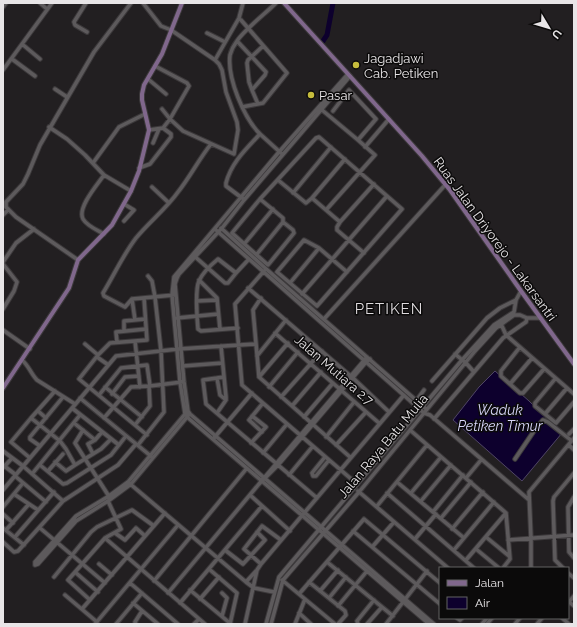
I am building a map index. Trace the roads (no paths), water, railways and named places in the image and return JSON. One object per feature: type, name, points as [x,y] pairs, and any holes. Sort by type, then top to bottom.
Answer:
[{"type":"main road","points":[[3,388],[69,288],[78,260],[112,225],[132,191],[149,130],[142,94],[182,3]]},
{"type":"main road","name":"Ruas Jalan Driyorejo - Lakarsantri","points":[[284,3],[446,184],[521,292],[574,364]]},
{"type":"street","points":[[3,7],[6,3]]},
{"type":"street","points":[[40,3],[47,9]]},
{"type":"street","points":[[3,70],[52,3]]},
{"type":"street","points":[[86,3],[74,22],[75,25],[87,32]]},
{"type":"street","points":[[78,260],[8,210],[6,207],[6,202],[23,184],[40,145],[94,52],[131,3]]},
{"type":"street","points":[[143,3],[160,26],[171,30],[219,64],[222,70],[226,92],[237,122],[238,130],[234,154]]},
{"type":"street","points":[[215,60],[239,18],[243,3]]},
{"type":"street","points":[[276,3],[237,41],[230,56],[233,82],[242,107],[250,123],[283,155]]},
{"type":"street","points":[[241,20],[248,30],[287,73],[264,102],[242,107]]},
{"type":"street","points":[[207,33],[225,42]]},
{"type":"street","points":[[237,41],[266,73],[252,90]]},
{"type":"street","points":[[22,44],[40,59]]},
{"type":"street","points":[[258,104],[249,82],[246,66],[248,60],[263,46]]},
{"type":"street","points":[[12,59],[35,76]]},
{"type":"street","points":[[153,143],[161,128],[170,119],[189,87],[189,84],[155,66]]},
{"type":"street","points":[[250,190],[322,110],[349,75]]},
{"type":"street","points":[[216,230],[222,228],[280,152],[349,75]]},
{"type":"street","points":[[148,78],[166,94]]},
{"type":"street","points":[[55,89],[67,97]]},
{"type":"street","points":[[333,110],[349,90],[376,120],[358,140]]},
{"type":"street","points":[[162,109],[170,119],[186,133],[240,157]]},
{"type":"street","points":[[322,110],[375,155],[326,210]]},
{"type":"street","points":[[93,164],[119,127],[145,114]]},
{"type":"street","points":[[365,146],[389,119]]},
{"type":"street","points":[[50,127],[67,139],[104,175],[132,191]]},
{"type":"street","points":[[139,168],[150,164],[170,138],[170,134],[161,128],[149,130]]},
{"type":"street","points":[[243,199],[226,186],[226,183],[230,171],[260,134]]},
{"type":"street","points":[[260,199],[283,218],[283,222],[293,230],[294,233],[268,265],[232,233],[260,199],[316,138],[319,138],[331,147],[402,209],[364,253],[317,306],[277,272],[304,240],[319,248],[347,272]]},
{"type":"street","points":[[174,295],[132,299],[125,307],[103,294],[128,248],[186,182],[201,156],[211,144]]},
{"type":"street","points":[[293,193],[331,147]]},
{"type":"street","points":[[278,180],[306,203],[345,159]]},
{"type":"street","points":[[104,175],[84,204],[82,215],[82,218],[88,224],[104,234]]},
{"type":"street","points":[[364,253],[337,230],[337,227],[374,184]]},
{"type":"street","points":[[324,319],[446,184]]},
{"type":"street","points":[[152,187],[169,203]]},
{"type":"street","points":[[302,294],[387,196]]},
{"type":"street","points":[[312,198],[340,222]]},
{"type":"street","points":[[243,199],[218,225],[216,230],[174,277],[174,295],[182,382],[187,414],[404,601],[424,622],[429,624]]},
{"type":"street","points":[[124,204],[134,210],[124,221]]},
{"type":"street","points":[[245,243],[273,209]]},
{"type":"street","points":[[3,216],[8,210]]},
{"type":"street","points":[[257,254],[283,222]]},
{"type":"street","points":[[218,225],[283,288],[364,361],[404,395],[415,402]]},
{"type":"street","points":[[3,309],[14,291],[17,282],[3,263],[16,243],[34,229]]},
{"type":"street","points":[[216,230],[249,259],[324,319],[434,419],[528,499]]},
{"type":"street","points":[[290,283],[319,248]]},
{"type":"street","points":[[193,255],[227,284],[249,259]]},
{"type":"street","points":[[236,273],[219,259],[209,268],[199,280],[197,316],[199,330],[238,328]]},
{"type":"street","points":[[264,270],[235,304],[242,385],[358,484]]},
{"type":"street","points":[[3,542],[14,552],[18,551],[63,501],[119,464],[147,435],[164,414],[164,385],[155,297],[152,282],[148,276]]},
{"type":"street","points":[[199,280],[216,296],[220,329]]},
{"type":"street","points":[[248,288],[352,377],[389,412]]},
{"type":"street","points":[[266,624],[279,577],[462,360],[494,325],[514,312],[516,300],[521,292]]},
{"type":"street","points":[[144,298],[147,340],[109,344],[79,378],[79,380],[147,435]]},
{"type":"street","points":[[261,298],[253,310],[259,377],[350,457]]},
{"type":"street","points":[[132,299],[135,320]]},
{"type":"street","points":[[197,301],[217,300]]},
{"type":"street","points":[[432,381],[486,318],[500,308],[516,300]]},
{"type":"street","points":[[177,318],[218,314]]},
{"type":"street","name":"Jalan Raya Batu Mulia","points":[[271,624],[283,580],[359,492],[491,334],[501,324],[514,315],[520,315],[527,318],[541,318]]},
{"type":"street","points":[[434,419],[506,335],[524,324],[527,321],[527,318]]},
{"type":"street","points":[[124,331],[124,321],[145,319]]},
{"type":"street","points":[[256,356],[286,320]]},
{"type":"street","points":[[501,324],[506,335],[574,394]]},
{"type":"street","points":[[117,342],[116,332],[146,329]]},
{"type":"street","points":[[3,330],[30,349]]},
{"type":"street","name":"Jalan Mutiara 2.7","points":[[275,333],[379,423]]},
{"type":"street","points":[[135,341],[140,387]]},
{"type":"street","points":[[85,344],[107,364]]},
{"type":"street","points":[[3,490],[107,364],[116,356],[179,349],[255,344]]},
{"type":"street","points":[[259,377],[288,344]]},
{"type":"street","points":[[217,413],[226,400],[221,346]]},
{"type":"street","points":[[520,347],[500,373],[501,376],[523,393],[544,369]]},
{"type":"street","points":[[179,349],[183,366],[182,382]]},
{"type":"street","points":[[281,397],[322,351]]},
{"type":"street","points":[[269,387],[298,352]]},
{"type":"street","points":[[455,354],[474,372]]},
{"type":"street","points":[[168,593],[262,480],[368,358]]},
{"type":"street","points":[[510,384],[532,358]]},
{"type":"street","points":[[22,360],[29,367],[33,376],[37,380],[75,404]]},
{"type":"street","points":[[183,366],[222,363]]},
{"type":"street","points":[[99,395],[120,368],[138,365],[148,366],[150,406],[135,425]]},
{"type":"street","points":[[292,406],[321,372]]},
{"type":"street","points":[[112,394],[125,378],[139,376]]},
{"type":"street","points":[[224,377],[204,379],[202,381],[205,402],[227,423],[317,498]]},
{"type":"street","points":[[217,378],[220,395],[226,400]]},
{"type":"street","points":[[555,379],[534,403],[535,406],[557,423],[574,402]]},
{"type":"street","points":[[104,418],[131,387],[164,385],[182,382]]},
{"type":"street","points":[[304,417],[333,383]]},
{"type":"street","points":[[105,387],[142,417]]},
{"type":"street","points":[[545,414],[567,388]]},
{"type":"street","points":[[415,402],[424,390]]},
{"type":"street","points":[[30,458],[11,442],[55,391]]},
{"type":"street","points":[[214,438],[252,393]]},
{"type":"street","points":[[246,582],[290,531],[350,457],[404,395]]},
{"type":"street","points":[[40,446],[29,438],[64,397]]},
{"type":"street","points":[[80,398],[152,457]]},
{"type":"street","points":[[326,437],[354,402]]},
{"type":"street","points":[[262,432],[249,420],[263,403]]},
{"type":"street","points":[[72,408],[119,445]]},
{"type":"street","points":[[38,411],[46,418]]},
{"type":"street","points":[[336,445],[366,412]]},
{"type":"street","points":[[55,541],[34,562],[34,565],[38,564],[76,516],[109,499],[130,483],[187,414]]},
{"type":"street","points":[[32,474],[80,415]]},
{"type":"street","points":[[252,416],[266,427],[252,443]]},
{"type":"street","points":[[31,418],[60,440],[75,465]]},
{"type":"street","points":[[515,459],[543,420],[573,439],[528,492],[531,567]]},
{"type":"street","points":[[74,423],[95,440]]},
{"type":"street","points":[[263,453],[287,424]]},
{"type":"street","points":[[569,434],[574,429]]},
{"type":"street","points":[[83,430],[74,442],[109,499],[121,529],[105,538],[69,579],[69,582],[90,600]]},
{"type":"street","points":[[410,430],[506,513],[510,561],[504,567]]},
{"type":"street","points":[[93,454],[88,444],[95,440],[102,432]]},
{"type":"street","points":[[40,465],[63,484],[66,484],[111,455],[126,436]]},
{"type":"street","points":[[214,438],[262,480]]},
{"type":"street","points":[[55,462],[66,471],[102,448],[111,439]]},
{"type":"street","points":[[377,506],[427,445]]},
{"type":"street","points":[[569,445],[574,450]]},
{"type":"street","points":[[289,475],[313,446]]},
{"type":"street","points":[[3,451],[23,466],[63,501]]},
{"type":"street","points":[[48,471],[63,454]]},
{"type":"street","points":[[325,457],[312,473],[313,476],[316,476],[329,460]]},
{"type":"street","points":[[411,493],[441,457]]},
{"type":"street","points":[[12,458],[3,466],[46,502]]},
{"type":"street","points":[[414,539],[426,526],[434,513],[481,460]]},
{"type":"street","points":[[421,501],[451,466]]},
{"type":"street","points":[[154,581],[247,468]]},
{"type":"street","points":[[562,567],[555,560],[553,536],[553,499],[574,473]]},
{"type":"street","points":[[397,482],[464,538]]},
{"type":"street","points":[[441,518],[471,482]]},
{"type":"street","points":[[3,508],[23,483]]},
{"type":"street","points":[[130,483],[191,537],[246,582],[254,588],[274,592]]},
{"type":"street","points":[[354,488],[447,567]]},
{"type":"street","points":[[15,537],[54,492]]},
{"type":"street","points":[[452,529],[483,492]]},
{"type":"street","points":[[387,493],[473,567]]},
{"type":"street","points":[[14,494],[38,510]]},
{"type":"street","points":[[250,495],[290,531]]},
{"type":"street","points":[[574,497],[568,507],[569,552],[574,558]]},
{"type":"street","points":[[454,550],[494,502]]},
{"type":"street","points":[[24,545],[4,529],[13,522],[29,504]]},
{"type":"street","points":[[180,603],[262,506]]},
{"type":"street","points":[[54,576],[94,529],[132,510],[154,526]]},
{"type":"street","points":[[82,609],[165,513]]},
{"type":"street","points":[[466,560],[506,513]]},
{"type":"street","points":[[3,514],[13,522]]},
{"type":"street","points":[[299,594],[364,519],[439,582]]},
{"type":"street","points":[[373,546],[394,522]]},
{"type":"street","points":[[65,595],[96,623],[178,525]]},
{"type":"street","points":[[261,564],[244,549],[257,532],[263,525],[281,540]]},
{"type":"street","points":[[40,528],[105,583]]},
{"type":"street","points":[[115,533],[125,540],[136,528],[145,536]]},
{"type":"street","points":[[353,531],[373,546],[439,603]]},
{"type":"street","points":[[225,550],[242,564],[265,540],[257,532]]},
{"type":"street","points":[[508,540],[574,535]]},
{"type":"street","points":[[486,537],[510,557]]},
{"type":"street","points":[[105,538],[204,624]]},
{"type":"street","points":[[340,546],[367,571],[434,624]]},
{"type":"street","points":[[476,549],[498,567]]},
{"type":"street","points":[[327,562],[393,616]]},
{"type":"street","points":[[99,564],[112,575]]},
{"type":"street","points":[[209,568],[238,594],[230,624]]},
{"type":"street","points":[[245,624],[257,570]]},
{"type":"street","points":[[320,591],[338,570]]},
{"type":"street","points":[[338,606],[367,571]]},
{"type":"street","points":[[75,572],[98,592]]},
{"type":"street","points":[[386,624],[416,584],[427,572]]},
{"type":"street","points":[[200,599],[219,577]]},
{"type":"street","points":[[279,577],[333,623]]},
{"type":"street","points":[[329,598],[346,577]]},
{"type":"street","points":[[309,582],[346,614],[338,624]]},
{"type":"street","points":[[130,583],[178,624]]},
{"type":"street","points":[[190,590],[230,624]]},
{"type":"street","points":[[117,624],[142,593]]},
{"type":"street","points":[[222,593],[227,598],[222,616]]},
{"type":"street","points":[[305,599],[295,622],[307,621]]},
{"type":"street","points":[[358,624],[357,621],[374,600]]},
{"type":"street","points":[[133,603],[158,624]]},
{"type":"street","points":[[366,624],[382,607]]},
{"type":"street","points":[[136,624],[135,622],[142,611]]},
{"type":"street","points":[[299,613],[311,624]]},
{"type":"street","points":[[194,624],[199,619]]},
{"type":"street","points":[[537,624],[541,619],[544,624]]},
{"type":"water","name":"Waduk Petiken Timur","points":[[495,371],[562,433],[522,481],[453,420],[479,387]]},
{"type":"waterway","points":[[323,41],[327,35],[333,3]]},
{"type":"place","name":"Jagadjawi Cab. Petiken","points":[[356,65]]},
{"type":"place","name":"Pasar","points":[[311,95]]},
{"type":"district","name":"PETIKEN","points":[[389,309]]}]
